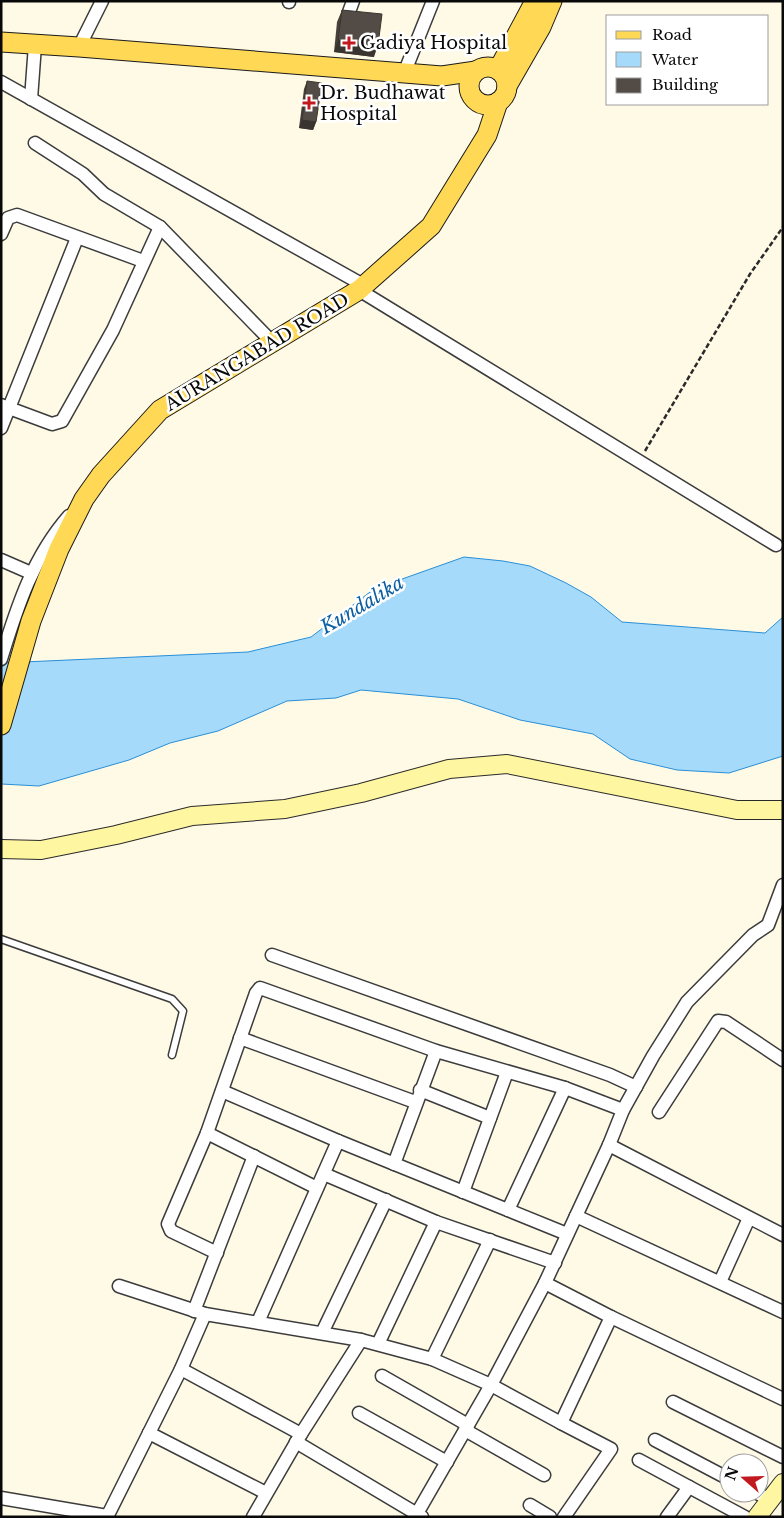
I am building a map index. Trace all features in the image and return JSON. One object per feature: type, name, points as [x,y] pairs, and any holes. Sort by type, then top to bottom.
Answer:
[{"type":"main road","name":"AURANGABAD ROAD","points":[[1,725],[32,621],[59,549],[84,499],[101,475],[160,410],[362,288],[431,226],[487,135],[501,86],[535,1]]},
{"type":"main road","name":"AURANGABAD ROAD","points":[[501,86],[541,27],[552,1]]},
{"type":"main road","points":[[1,42],[405,71],[442,76],[476,71],[487,67],[501,86],[492,105],[475,98],[442,76]]},
{"type":"main road","points":[[476,71],[469,82],[487,135]]},
{"type":"street","points":[[79,47],[102,1]]},
{"type":"street","points":[[405,71],[432,1]]},
{"type":"street","points":[[30,99],[35,45]]},
{"type":"street","points":[[1,82],[362,288],[776,544]]},
{"type":"street","points":[[35,142],[83,174],[104,194],[160,227],[272,342]]},
{"type":"street","points":[[1,234],[8,218],[14,214],[143,261]]},
{"type":"street","points":[[5,406],[52,424],[62,421],[113,330],[160,227]]},
{"type":"street","points":[[1,428],[5,406],[77,238]]},
{"type":"street","points":[[1,659],[31,573],[54,533],[84,499]]},
{"type":"street","points":[[1,560],[31,573]]},
{"type":"street","points":[[1,849],[40,850],[116,835],[192,816],[285,809],[360,793],[449,769],[507,764],[737,810],[783,810]]},
{"type":"street","points":[[181,1369],[299,1438],[418,1516],[546,1283],[623,1110],[636,1087],[687,1002],[753,936],[768,926],[783,885]]},
{"type":"street","points":[[272,955],[610,1075],[636,1087]]},
{"type":"street","points":[[217,1253],[168,1228],[222,1091],[256,993],[262,988],[436,1051],[565,1088],[623,1110]]},
{"type":"street","points":[[658,1112],[718,1021],[726,1022],[783,1060]]},
{"type":"street","points":[[240,1038],[490,1118]]},
{"type":"street","points":[[394,1164],[436,1051]]},
{"type":"street","points":[[463,1192],[507,1072]]},
{"type":"street","points":[[508,1210],[565,1088]]},
{"type":"street","points":[[222,1091],[338,1141],[567,1234]]},
{"type":"street","points":[[206,1133],[318,1188]]},
{"type":"street","points":[[258,1322],[338,1141]]},
{"type":"street","points":[[609,1145],[783,1235]]},
{"type":"street","points":[[1,1498],[107,1516],[181,1369],[217,1253],[254,1156]]},
{"type":"street","points":[[324,1174],[436,1222],[555,1263]]},
{"type":"street","points":[[322,1332],[386,1200]]},
{"type":"street","points":[[576,1216],[783,1312]]},
{"type":"street","points":[[720,1282],[749,1218]]},
{"type":"street","points":[[378,1344],[436,1222]]},
{"type":"street","points":[[432,1359],[490,1240]]},
{"type":"street","points":[[546,1283],[611,1317],[783,1399]]},
{"type":"street","points":[[118,1286],[200,1312],[322,1332],[378,1344],[432,1359],[491,1385],[611,1449],[564,1517]]},
{"type":"street","points":[[562,1423],[611,1317]]},
{"type":"street","points":[[253,1517],[299,1438],[361,1340]]},
{"type":"street","points":[[382,1376],[544,1475]]},
{"type":"street","points":[[673,1402],[783,1458]]},
{"type":"street","points":[[359,1413],[447,1462]]},
{"type":"street","points":[[149,1433],[266,1493]]},
{"type":"street","points":[[654,1440],[719,1474]]},
{"type":"street","points":[[639,1460],[688,1487],[756,1516],[761,1503]]},
{"type":"street","points":[[769,1492],[783,1483]]},
{"type":"street","points":[[667,1517],[688,1487]]},
{"type":"street","points":[[530,1505],[550,1517]]},
{"type":"lane","points":[[1,939],[172,999],[183,1011],[172,1055]]},
{"type":"path","points":[[639,461],[750,274],[783,227]]},
{"type":"water","name":"Kundalika","points":[[464,557],[530,566],[591,597],[622,622],[765,633],[783,617],[783,756],[729,773],[677,770],[630,759],[593,734],[520,720],[458,699],[361,690],[336,698],[287,701],[218,731],[170,743],[129,760],[39,786],[1,784],[1,663],[248,652],[311,637],[374,589]]},
{"type":"building","points":[[342,10],[382,14],[378,45],[338,40]]},
{"type":"building","points":[[307,81],[322,83],[316,122],[302,120]]},
{"type":"place","name":"Gadiya Hospital","points":[[349,43]]},
{"type":"place","name":"Dr. Budhawat Hospital","points":[[309,103]]}]
